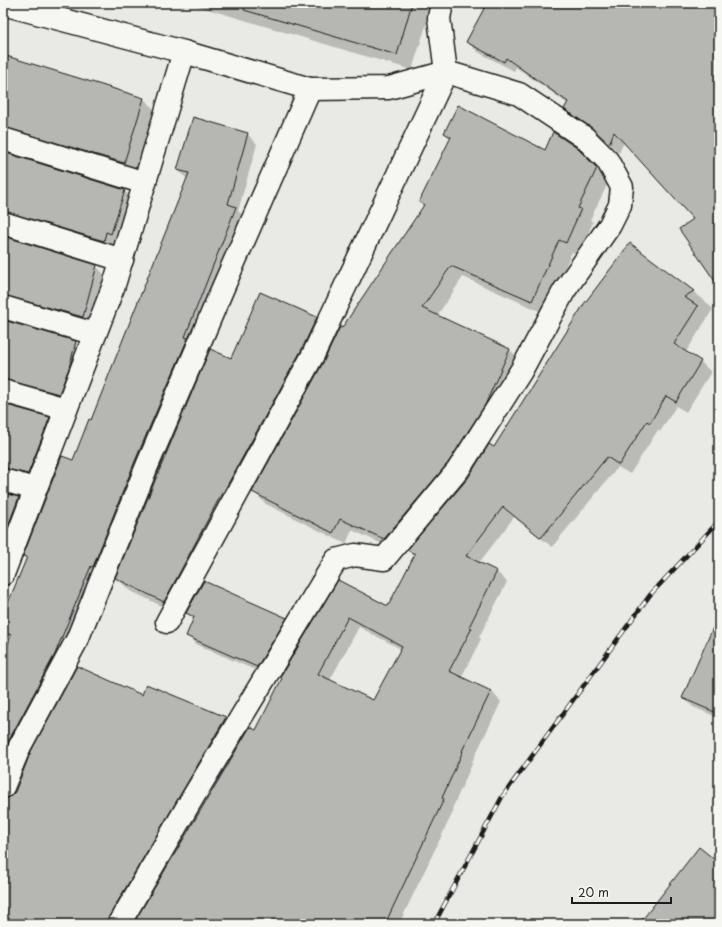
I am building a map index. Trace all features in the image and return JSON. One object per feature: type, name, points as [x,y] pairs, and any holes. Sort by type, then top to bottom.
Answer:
[{"type":"street","points":[[167,622],[313,355],[446,72],[439,18],[442,3]]},
{"type":"street","points":[[3,4],[184,52],[310,88],[389,88],[446,72],[519,94],[585,138],[608,160],[622,187],[620,205],[610,225],[564,290],[521,371],[458,470],[384,559],[355,556],[336,560],[193,797],[119,924]]},
{"type":"street","points":[[3,574],[122,260],[184,52]]},
{"type":"street","points":[[3,787],[20,746],[77,640],[153,451],[310,88]]},
{"type":"street","points":[[3,139],[145,183]]},
{"type":"street","points":[[3,223],[122,260]]},
{"type":"street","points":[[3,307],[95,334]]},
{"type":"street","points":[[3,391],[66,409]]},
{"type":"street","points":[[3,480],[35,489]]},
{"type":"building","points":[[245,3],[412,3],[397,55],[244,10]]},
{"type":"building","points":[[487,3],[719,3],[719,287],[679,229],[693,219],[614,132],[609,144],[592,128],[564,109],[568,102],[506,58],[504,62],[466,42]]},
{"type":"building","points":[[3,55],[144,98],[124,163],[3,127]]},
{"type":"building","points":[[458,105],[545,150],[553,132],[577,148],[597,168],[578,208],[581,209],[566,243],[559,240],[532,301],[451,266],[422,308],[510,349],[485,405],[448,463],[384,539],[340,519],[333,533],[252,492],[324,361],[340,327],[342,328],[424,205],[419,202],[451,137],[444,133]]},
{"type":"building","points":[[193,117],[248,133],[228,204],[236,207],[185,337],[188,338],[135,461],[93,567],[91,566],[55,654],[3,754],[3,659],[11,635],[3,632],[3,615],[27,557],[23,556],[62,456],[73,460],[89,419],[91,420],[189,173],[177,170]]},
{"type":"building","points":[[3,152],[125,190],[111,234],[106,232],[104,241],[3,211]]},
{"type":"building","points":[[3,236],[97,265],[83,317],[3,295]]},
{"type":"building","points":[[630,243],[694,291],[684,297],[698,306],[674,344],[701,361],[676,402],[666,396],[650,423],[647,421],[619,465],[607,457],[541,538],[503,507],[466,556],[497,571],[469,627],[472,628],[449,671],[491,691],[462,751],[442,798],[444,799],[385,924],[133,924],[250,727],[256,730],[282,678],[280,677],[338,580],[388,606],[415,554],[407,550],[468,478],[489,444],[494,447],[584,304]],"holes":[[[348,617],[402,646],[373,700],[318,674]]]},
{"type":"building","points":[[260,292],[317,317],[302,349],[222,493],[164,602],[115,578],[210,349],[231,358]]},
{"type":"building","points":[[3,320],[76,341],[69,368],[59,394],[3,379]]},
{"type":"building","points":[[3,404],[50,417],[28,474],[3,468]]},
{"type":"building","points":[[3,493],[19,497],[3,539]]},
{"type":"building","points":[[204,581],[287,618],[257,667],[186,636],[194,617],[186,613]]},
{"type":"building","points":[[719,614],[719,714],[682,698]]},
{"type":"building","points":[[77,666],[142,695],[146,684],[226,717],[108,918],[107,924],[3,924],[3,799],[10,797],[15,792],[31,751]]},
{"type":"building","points":[[699,847],[719,863],[719,924],[639,924]]},
{"type":"railway","points":[[434,924],[502,797],[650,595],[719,521]]}]
